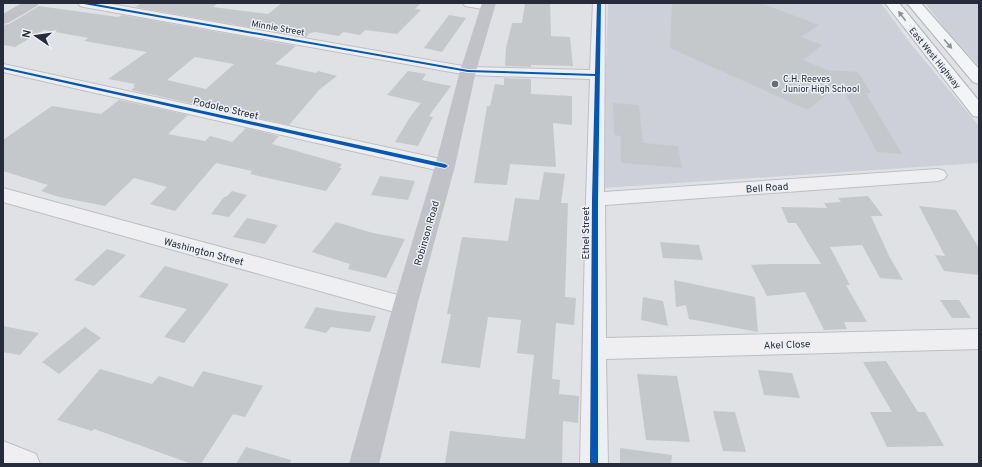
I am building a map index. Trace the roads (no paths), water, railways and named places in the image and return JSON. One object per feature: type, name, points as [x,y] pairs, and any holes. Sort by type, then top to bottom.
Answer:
[{"type":"highway","name":"East West Highway","points":[[892,3],[979,112]]},
{"type":"highway","name":"East West Highway","points":[[914,3],[979,79]]},
{"type":"main road","points":[[3,20],[32,3]]},
{"type":"main road","name":"Robinson Road","points":[[364,464],[405,306],[445,166],[468,71],[489,4]]},
{"type":"street","name":"Minnie Street","points":[[84,3],[468,71],[597,75]]},
{"type":"street","points":[[469,3],[489,4]]},
{"type":"street","name":"Ethel Street","points":[[594,464],[595,199],[599,3]]},
{"type":"street","name":"Podoleo Street","points":[[3,68],[445,166]]},
{"type":"street","name":"Bell Road","points":[[595,199],[938,175]]},
{"type":"street","name":"Washington Street","points":[[3,195],[405,306]]},
{"type":"street","name":"Akel Close","points":[[594,349],[979,339]]},
{"type":"street","points":[[3,455],[26,464]]},
{"type":"place","name":"C.H. Reeves Junior High School","points":[[775,84]]}]
